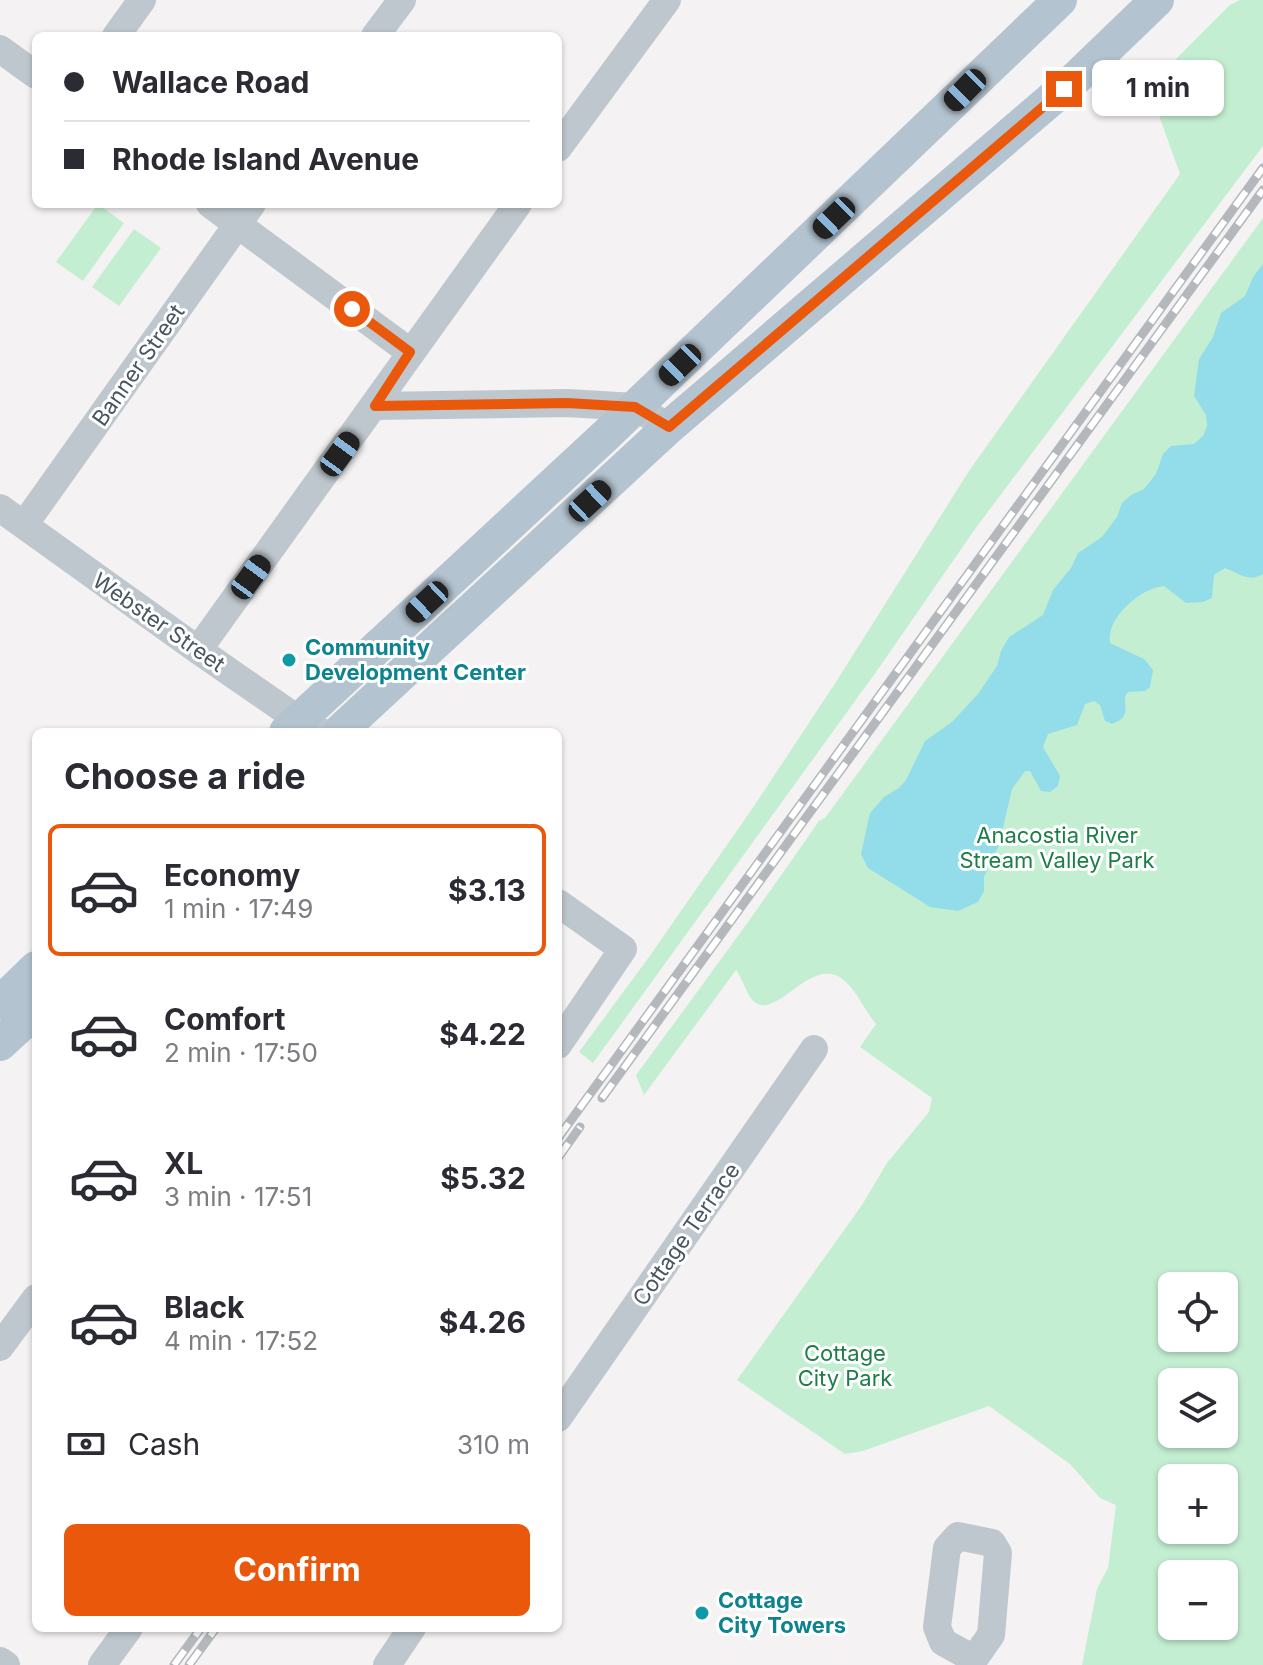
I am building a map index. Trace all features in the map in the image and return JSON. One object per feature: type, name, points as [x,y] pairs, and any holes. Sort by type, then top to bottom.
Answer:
[{"type":"main road","points":[[302,728],[1060,0]]},
{"type":"main road","points":[[343,728],[669,427],[1076,78],[1157,0]]},
{"type":"main road","points":[[0,1044],[32,976]]},
{"type":"street","points":[[119,32],[142,0]]},
{"type":"street","points":[[378,32],[402,0]]},
{"type":"street","points":[[562,143],[667,0]]},
{"type":"street","points":[[0,49],[32,72]]},
{"type":"street","points":[[224,208],[245,214],[410,352]]},
{"type":"street","points":[[198,650],[515,208]]},
{"type":"street","name":"Banner Street","points":[[24,525],[245,214]]},
{"type":"street","points":[[375,406],[567,403],[635,407],[669,427]]},
{"type":"street","name":"Webster Street","points":[[0,508],[302,728]]},
{"type":"street","points":[[562,906],[623,949],[562,1039]]},
{"type":"street","name":"Cottage Terrace","points":[[562,1412],[814,1049]]},
{"type":"street","points":[[0,1347],[32,1303]]},
{"type":"street","points":[[102,1665],[126,1632]]},
{"type":"street","points":[[387,1665],[409,1632]]},
{"type":"street","points":[[0,1661],[6,1665]]},
{"type":"green space","points":[[1240,0],[1263,0],[1263,146],[975,529],[876,672],[593,1063],[579,1052],[754,806],[969,471],[1180,174],[1156,107],[1169,66],[1230,5]]},
{"type":"green space","points":[[95,208],[103,208],[124,223],[83,281],[56,262]]},
{"type":"green space","name":"Anacostia River Stream Valley Park","points":[[1263,218],[1263,1665],[1082,1665],[1097,1589],[1108,1568],[1116,1505],[1100,1498],[1070,1464],[989,1406],[863,1451],[845,1454],[737,1380],[862,1205],[887,1163],[929,1112],[932,1098],[860,1047],[876,1024],[847,983],[833,975],[820,975],[770,1004],[760,1005],[750,997],[736,970],[644,1095],[636,1075],[819,821],[825,818]]},
{"type":"green space","points":[[134,229],[161,248],[119,306],[92,287]]},
{"type":"water","points":[[1263,264],[1263,574],[1248,577],[1225,568],[1214,575],[1212,598],[1203,602],[1186,603],[1164,586],[1145,592],[1119,614],[1110,633],[1110,643],[1144,659],[1153,670],[1150,687],[1145,691],[1128,692],[1124,716],[1112,724],[1105,721],[1100,705],[1094,701],[1085,704],[1077,725],[1048,734],[1043,747],[1060,776],[1058,786],[1050,792],[1041,791],[1030,771],[1025,771],[1012,789],[999,845],[984,877],[984,891],[978,902],[958,911],[930,907],[868,868],[861,854],[870,813],[906,780],[925,741],[952,722],[978,694],[997,666],[1009,637],[1043,615],[1053,590],[1071,568],[1078,553],[1102,537],[1117,517],[1122,503],[1144,489],[1156,474],[1163,454],[1171,446],[1194,444],[1203,436],[1207,426],[1206,415],[1194,396],[1199,359],[1213,337],[1221,313],[1245,296]]},
{"type":"railway","points":[[562,1132],[1263,168]]},
{"type":"railway","points":[[602,1098],[1263,190]]},
{"type":"railway","points":[[562,1152],[580,1127]]},
{"type":"railway","points":[[174,1665],[198,1632]]},
{"type":"railway","points":[[189,1665],[213,1632]]},
{"type":"place","name":"Community Development Center","points":[[289,660]]},
{"type":"place","name":"Cottage City Towers","points":[[702,1613]]},
{"type":"route","points":[[352,309],[410,352],[375,406],[567,403],[635,407],[669,427],[1064,89]]},
{"type":"park label","name":"Cottage City Park","points":[[845,1366]]}]
